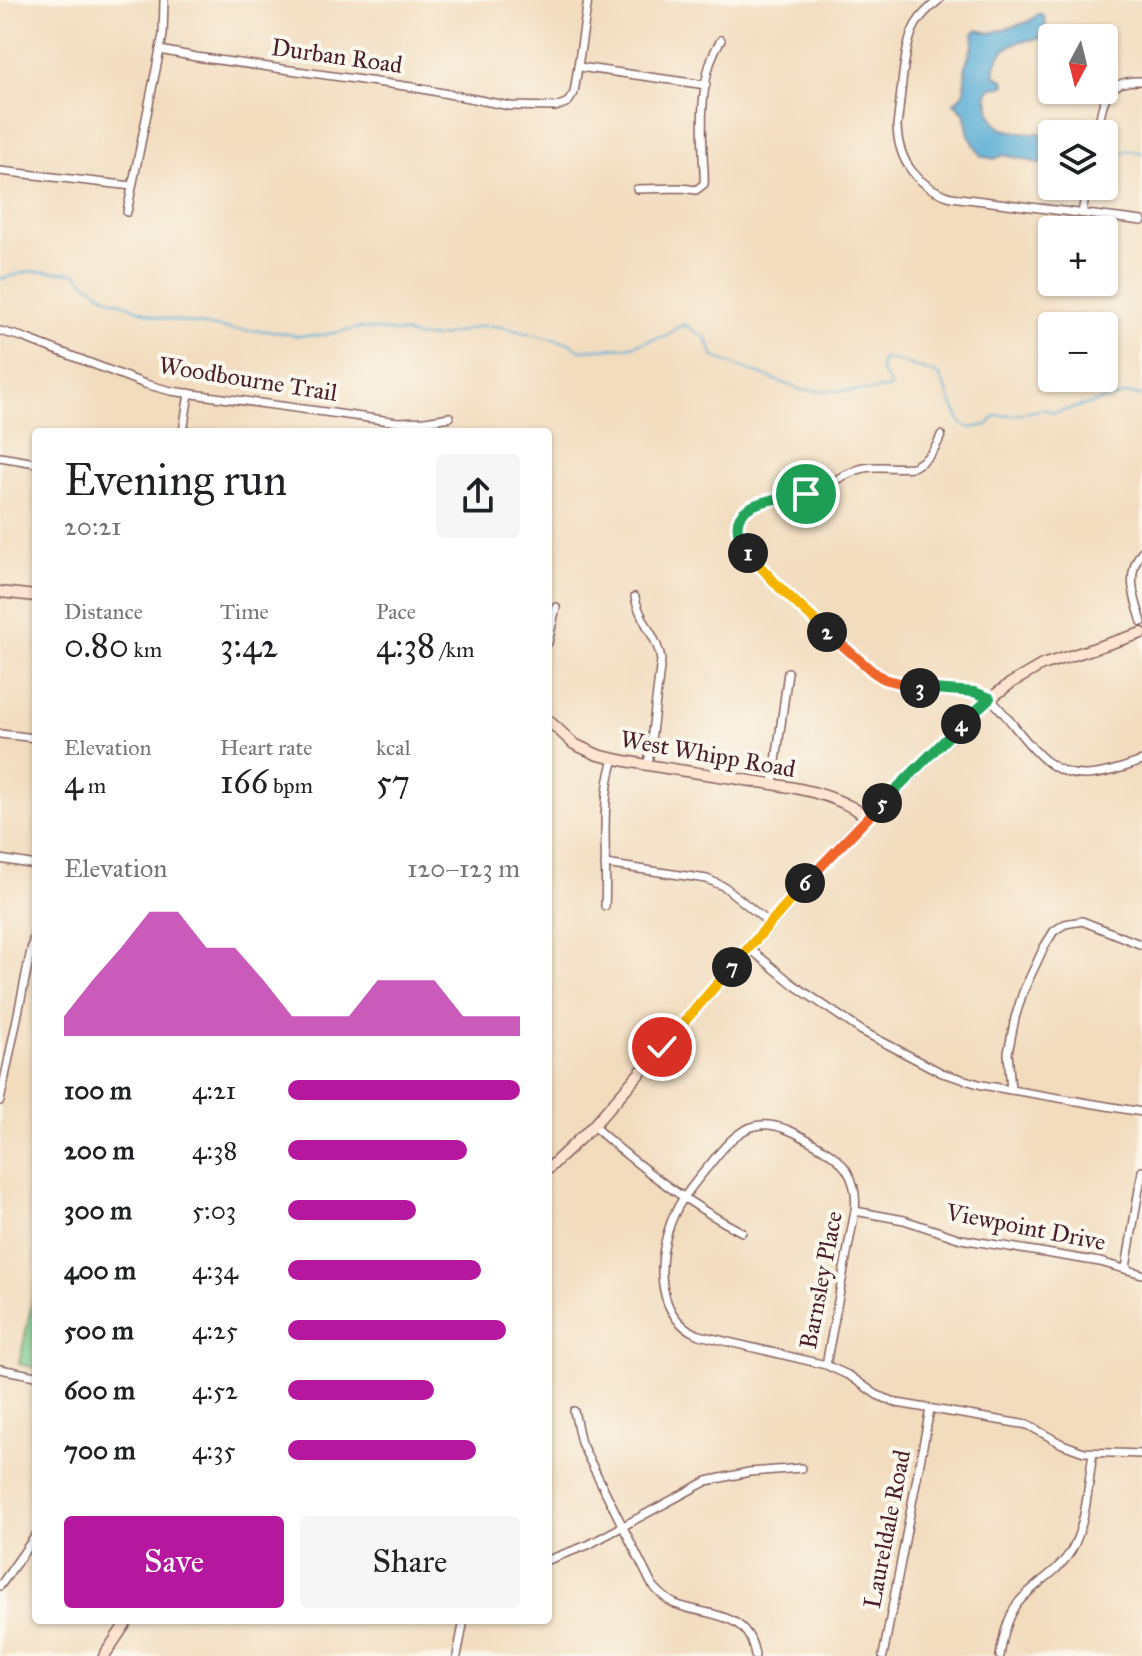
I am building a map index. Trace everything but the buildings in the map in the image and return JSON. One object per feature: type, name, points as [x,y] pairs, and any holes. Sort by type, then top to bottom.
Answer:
[{"type":"street","points":[[127,212],[163,35],[164,0]]},
{"type":"street","name":"Durban Road","points":[[160,50],[412,87],[510,106],[556,107],[563,105],[574,93],[588,0]]},
{"type":"street","points":[[939,0],[917,23],[908,44],[897,126],[899,147],[914,175],[931,189],[951,197],[1142,221]]},
{"type":"street","points":[[637,189],[696,190],[704,184],[702,139],[706,85],[711,58],[721,40]]},
{"type":"street","points":[[579,67],[706,85]]},
{"type":"street","points":[[1100,120],[1107,92],[1113,86],[1122,81],[1142,81]]},
{"type":"street","points":[[0,171],[132,186]]},
{"type":"street","points":[[1082,213],[1084,200]]},
{"type":"street","name":"Woodbourne Trail","points":[[0,331],[145,384],[189,393],[398,422],[450,417]]},
{"type":"street","points":[[184,428],[189,393]]},
{"type":"street","points":[[941,435],[932,453],[913,467],[861,469],[806,494],[751,505],[740,517],[738,531],[743,546],[759,568],[844,648],[884,679],[937,691],[974,692],[990,698],[1037,752],[1061,771],[1078,775],[1099,774],[1142,761]]},
{"type":"street","points":[[0,457],[32,462]]},
{"type":"street","points":[[1142,551],[1133,568],[1131,583],[1142,622]]},
{"type":"street","points":[[0,592],[32,596]]},
{"type":"street","points":[[635,597],[640,616],[658,645],[661,660],[648,765]]},
{"type":"street","points":[[552,625],[556,607]]},
{"type":"street","points":[[552,1165],[593,1126],[769,923],[867,817],[990,698],[1042,665],[1142,633]]},
{"type":"street","points":[[773,784],[788,672]]},
{"type":"street","name":"West Whipp Road","points":[[552,724],[574,744],[598,755],[813,792],[851,806],[867,817]]},
{"type":"street","points":[[0,734],[32,738]]},
{"type":"street","points":[[605,906],[605,824],[614,759]]},
{"type":"street","points":[[0,859],[32,864]]},
{"type":"street","points":[[605,864],[707,879],[725,887],[769,923]]},
{"type":"street","points":[[1011,1090],[1008,1053],[1015,1018],[1023,992],[1054,931],[1065,924],[1082,921],[1142,945]]},
{"type":"street","points":[[0,1101],[32,945]]},
{"type":"street","points":[[749,948],[794,985],[862,1031],[942,1073],[971,1083],[1142,1112]]},
{"type":"street","name":"Barnsley Place","points":[[684,1198],[737,1134],[758,1125],[770,1125],[792,1132],[838,1160],[848,1170],[856,1193],[855,1211],[826,1365]]},
{"type":"street","points":[[593,1126],[648,1173],[742,1232]]},
{"type":"street","points":[[1126,1268],[1142,1171]]},
{"type":"street","points":[[684,1198],[670,1224],[663,1256],[666,1295],[676,1319],[683,1327],[699,1335],[826,1365],[850,1376],[885,1400],[1028,1425],[1084,1452],[1142,1454]]},
{"type":"street","name":"Viewpoint Drive","points":[[855,1211],[904,1220],[961,1239],[1100,1262],[1142,1274]]},
{"type":"street","points":[[0,1369],[32,1375]]},
{"type":"street","name":"Laureldale Road","points":[[883,1656],[930,1409]]},
{"type":"street","points":[[574,1411],[581,1443],[651,1583],[676,1604],[732,1620],[747,1632],[755,1656]]},
{"type":"street","points":[[1000,1656],[1008,1623],[1020,1601],[1062,1564],[1074,1547],[1082,1525],[1093,1453]]},
{"type":"street","points":[[552,1558],[588,1545],[684,1492],[718,1477],[802,1468]]},
{"type":"street","points":[[0,1586],[32,1541]]},
{"type":"street","points":[[104,1656],[125,1624]]},
{"type":"street","points":[[457,1656],[463,1624]]},
{"type":"green space","points":[[32,1302],[32,1367],[19,1364]]},
{"type":"water","points":[[1040,13],[1045,24],[1038,24],[1038,39],[1015,43],[1002,52],[995,66],[995,76],[1004,80],[1005,84],[991,87],[987,93],[992,116],[1000,127],[1038,133],[1038,164],[1004,155],[994,159],[981,156],[969,135],[964,112],[954,103],[964,93],[973,33],[978,30],[991,33],[1028,22]]},
{"type":"waterway","points":[[1118,155],[1127,150],[1142,153]]},
{"type":"waterway","points":[[0,279],[31,271],[76,273],[107,297],[157,317],[233,330],[273,331],[297,336],[360,328],[417,337],[438,337],[481,326],[497,326],[569,343],[581,350],[628,347],[667,335],[682,325],[706,338],[714,357],[802,390],[887,389],[891,387],[880,369],[883,358],[939,375],[961,423],[970,428],[987,425],[996,416],[1044,409],[1054,413],[1128,394],[1142,396]]},
{"type":"route","points":[[662,1047],[838,847],[990,698],[974,692],[937,691],[884,679],[844,648],[759,568],[740,539],[738,523],[743,512],[759,502],[806,494]]}]
